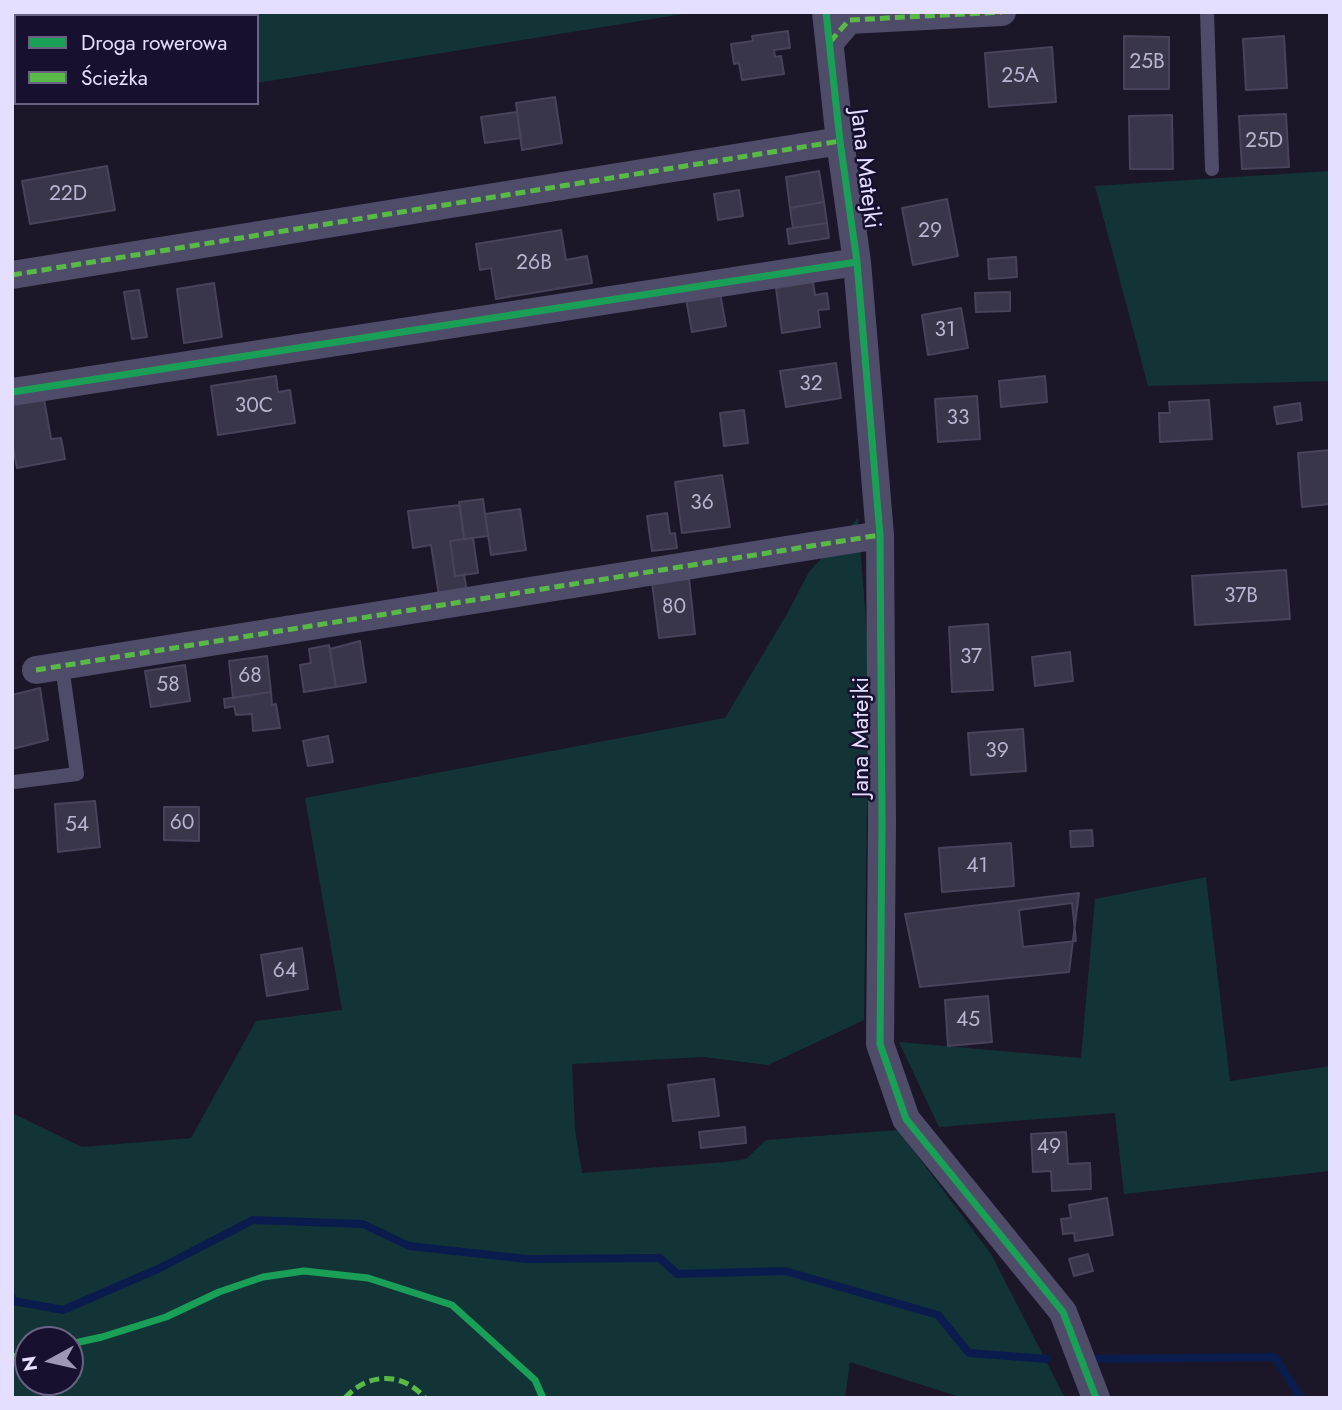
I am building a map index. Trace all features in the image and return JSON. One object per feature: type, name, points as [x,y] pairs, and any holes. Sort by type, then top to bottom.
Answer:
[{"type":"street","name":"Jana Matejki","points":[[826,12],[857,262],[880,535],[880,1044],[906,1119],[1063,1312],[1096,1398]]},
{"type":"street","points":[[830,42],[849,20],[1002,12]]},
{"type":"street","points":[[12,275],[840,141]]},
{"type":"street","points":[[12,392],[857,262]]},
{"type":"street","points":[[49,668],[880,535]]},
{"type":"lane","points":[[1207,12],[1212,169]]},
{"type":"lane","points":[[15,782],[77,774],[49,668]]},
{"type":"green space","points":[[695,12],[259,83],[259,14],[238,14]]},
{"type":"green space","points":[[1330,171],[1330,381],[1148,386],[1095,186]]},
{"type":"green space","points":[[858,518],[869,661],[864,1020],[768,1065],[704,1057],[572,1064],[575,1130],[582,1173],[726,1162],[746,1159],[766,1140],[898,1130],[991,1254],[1065,1398],[960,1397],[850,1362],[845,1398],[12,1398],[12,1113],[82,1147],[191,1138],[256,1021],[342,1010],[305,798],[725,718],[809,572]]},
{"type":"green space","points":[[1206,877],[1230,1081],[1330,1066],[1330,1171],[1124,1194],[1115,1113],[939,1127],[899,1042],[1081,1058],[1095,899]]},
{"type":"building","points":[[788,31],[790,48],[774,50],[775,57],[781,56],[784,74],[742,80],[739,63],[734,64],[731,44],[753,41],[752,36]]},
{"type":"building","points":[[1124,36],[1169,37],[1169,89],[1124,89]]},
{"type":"building","points":[[1284,36],[1287,88],[1246,90],[1243,39]]},
{"type":"building","points":[[1052,47],[1056,102],[989,107],[985,53]]},
{"type":"building","points":[[14,52],[12,100],[12,53]]},
{"type":"building","points":[[555,97],[562,143],[522,150],[516,103]]},
{"type":"building","points":[[517,112],[521,138],[485,143],[481,117]]},
{"type":"building","points":[[1286,114],[1289,167],[1242,169],[1239,116]]},
{"type":"building","points":[[1172,115],[1173,169],[1130,169],[1129,116]]},
{"type":"building","points":[[107,166],[115,210],[30,224],[22,181]]},
{"type":"building","points":[[819,171],[824,202],[790,208],[786,177]]},
{"type":"building","points":[[739,190],[743,216],[718,220],[714,194]]},
{"type":"building","points":[[947,199],[958,256],[913,265],[902,208]]},
{"type":"building","points":[[824,202],[827,223],[793,228],[790,208]]},
{"type":"building","points":[[827,223],[829,238],[789,244],[787,229]]},
{"type":"building","points":[[561,230],[566,260],[587,256],[592,283],[496,299],[491,268],[480,270],[476,244]]},
{"type":"building","points":[[1016,257],[1017,277],[989,279],[988,259]]},
{"type":"building","points":[[813,282],[815,295],[827,293],[829,309],[818,310],[820,327],[782,333],[776,288]]},
{"type":"building","points":[[214,283],[222,337],[184,343],[177,289]]},
{"type":"building","points":[[139,290],[147,337],[132,339],[124,292]]},
{"type":"building","points":[[1010,292],[1010,311],[976,312],[975,293]]},
{"type":"building","points":[[720,293],[726,326],[692,332],[686,299]]},
{"type":"building","points":[[961,308],[968,348],[928,355],[922,315]]},
{"type":"building","points":[[836,363],[841,398],[786,407],[780,371]]},
{"type":"building","points":[[276,376],[278,392],[290,390],[295,423],[218,435],[211,386]]},
{"type":"building","points":[[1045,376],[1047,402],[1001,407],[999,381]]},
{"type":"building","points":[[977,396],[980,439],[938,442],[935,399]]},
{"type":"building","points":[[44,399],[51,439],[61,438],[65,459],[17,468],[12,441],[12,404]]},
{"type":"building","points":[[1209,400],[1212,439],[1160,442],[1159,413],[1170,413],[1169,402]]},
{"type":"building","points":[[1300,403],[1302,420],[1277,424],[1274,407]]},
{"type":"building","points":[[744,410],[748,443],[724,446],[720,413]]},
{"type":"building","points":[[1330,450],[1330,504],[1302,507],[1298,453]]},
{"type":"building","points":[[722,475],[730,527],[682,533],[675,482]]},
{"type":"building","points":[[483,499],[488,536],[464,539],[459,502]]},
{"type":"building","points":[[460,505],[464,539],[450,541],[455,576],[464,575],[467,591],[439,595],[431,545],[413,548],[408,511]]},
{"type":"building","points":[[520,509],[526,550],[491,555],[485,514]]},
{"type":"building","points":[[667,513],[670,534],[675,533],[677,548],[652,551],[647,516]]},
{"type":"building","points":[[473,538],[478,573],[455,576],[450,541]]},
{"type":"building","points":[[1286,570],[1290,619],[1195,625],[1192,576]]},
{"type":"building","points":[[689,578],[695,634],[659,638],[652,582]]},
{"type":"building","points":[[988,624],[993,690],[952,692],[949,627]]},
{"type":"building","points":[[360,641],[366,682],[336,687],[330,649]]},
{"type":"building","points":[[329,645],[336,687],[304,692],[300,665],[311,663],[309,649]]},
{"type":"building","points":[[1070,652],[1073,681],[1035,686],[1032,657]]},
{"type":"building","points":[[267,656],[271,692],[233,698],[229,661]]},
{"type":"building","points":[[185,665],[190,701],[151,707],[145,671]]},
{"type":"building","points":[[40,688],[48,740],[12,749],[12,695]]},
{"type":"building","points":[[271,692],[272,705],[276,704],[280,728],[253,731],[252,714],[236,715],[234,706],[225,708],[224,699]]},
{"type":"building","points":[[1023,729],[1026,771],[971,775],[968,733]]},
{"type":"building","points":[[328,736],[333,762],[308,766],[303,741]]},
{"type":"building","points":[[95,801],[100,847],[58,852],[55,804]]},
{"type":"building","points":[[164,807],[199,807],[199,841],[164,840]]},
{"type":"building","points":[[1092,830],[1093,846],[1071,847],[1070,831]]},
{"type":"building","points":[[1011,843],[1014,886],[942,892],[939,848]]},
{"type":"building","points":[[1079,893],[1069,972],[920,987],[905,914]]},
{"type":"building","points":[[1072,903],[1076,941],[1023,947],[1019,910]]},
{"type":"building","points":[[302,948],[308,989],[267,996],[261,955]]},
{"type":"building","points":[[988,996],[992,1042],[948,1046],[945,1000]]},
{"type":"building","points":[[714,1079],[719,1116],[673,1121],[668,1085]]},
{"type":"building","points":[[745,1127],[746,1143],[701,1148],[699,1132]]},
{"type":"building","points":[[1066,1132],[1068,1164],[1090,1163],[1091,1189],[1052,1191],[1051,1171],[1033,1172],[1031,1134]]},
{"type":"building","points":[[1107,1198],[1113,1235],[1075,1241],[1074,1233],[1063,1234],[1061,1219],[1071,1218],[1069,1205]]},
{"type":"building","points":[[1088,1254],[1093,1271],[1074,1276],[1069,1259]]},
{"type":"waterway","points":[[12,1297],[14,1301],[63,1310],[158,1269],[253,1220],[363,1224],[409,1246],[527,1259],[660,1258],[677,1274],[785,1271],[938,1315],[969,1353],[1047,1359]]},
{"type":"waterway","points":[[1091,1359],[1275,1357],[1301,1398]]},
{"type":"marked path","points":[[107,14],[118,12]]},
{"type":"marked path","points":[[830,42],[849,20],[1002,12]]},
{"type":"marked path","points":[[12,275],[840,141]]},
{"type":"marked path","points":[[36,670],[880,535]]},
{"type":"marked path","points":[[345,1398],[364,1383],[385,1378],[406,1383],[425,1398]]},
{"type":"cycle path","points":[[826,12],[857,262],[880,535],[880,1044],[906,1119],[1063,1312],[1096,1398]]},
{"type":"cycle path","points":[[12,392],[857,262]]},
{"type":"cycle path","points":[[84,1341],[166,1317],[219,1292],[263,1277],[304,1271],[368,1278],[452,1305],[535,1380],[543,1398]]}]
